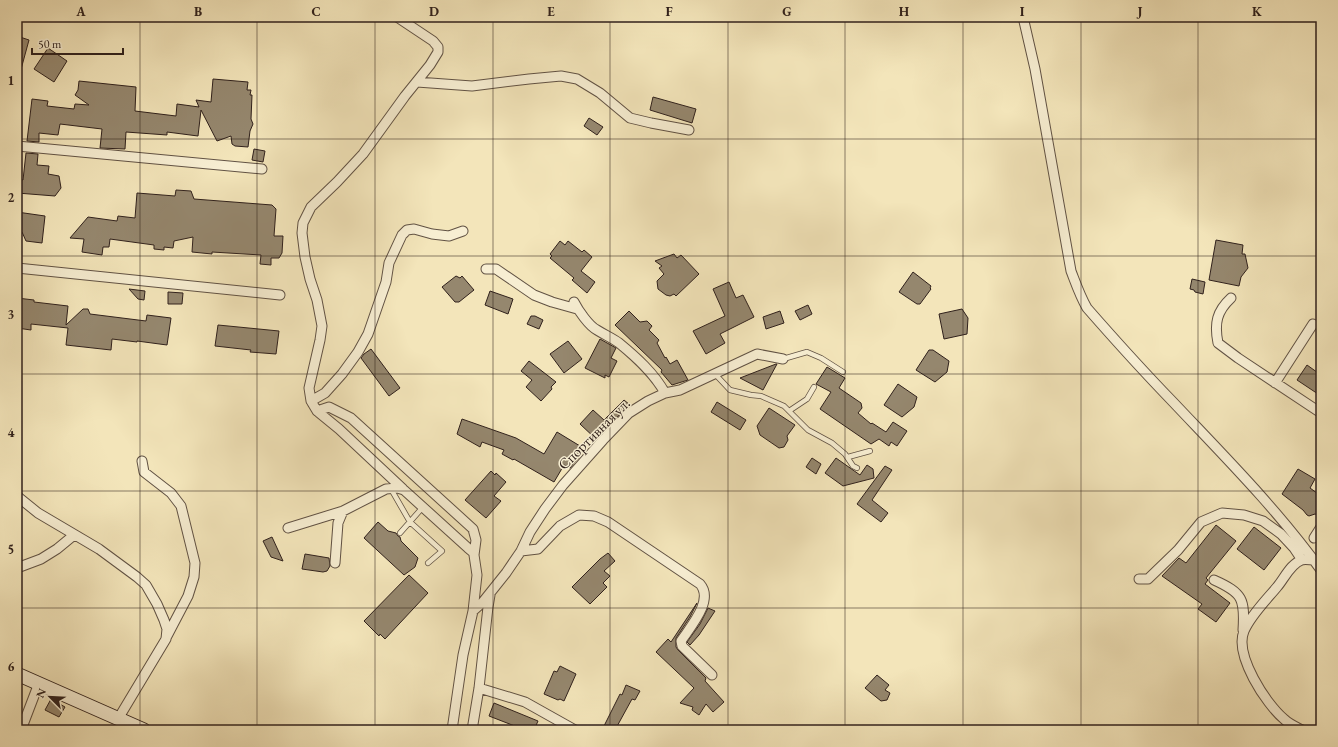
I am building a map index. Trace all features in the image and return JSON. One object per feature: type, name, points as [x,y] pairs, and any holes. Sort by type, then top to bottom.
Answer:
[{"type":"main road","points":[[17,674],[144,730]]},
{"type":"street","points":[[398,17],[433,41],[438,47],[438,52],[430,65],[362,154],[337,182],[311,207],[303,223],[302,233],[305,257],[317,300],[322,326],[309,388],[311,401],[317,411],[339,429],[474,554]]},
{"type":"street","points":[[1023,17],[1036,69],[1071,271],[1084,304],[1130,357],[1242,475],[1301,542],[1321,570]]},
{"type":"street","points":[[417,82],[472,86],[561,76],[577,79],[600,93],[630,118],[689,130]]},
{"type":"street","points":[[17,146],[262,169]]},
{"type":"street","points":[[311,401],[325,394],[358,352],[368,334],[386,282],[389,262],[402,235],[407,230],[414,229],[432,234],[449,236],[463,231]]},
{"type":"street","points":[[17,268],[280,295]]},
{"type":"street","points":[[486,269],[496,269],[534,294],[552,302],[575,305],[596,330],[618,343],[650,372],[659,382],[665,393]]},
{"type":"street","points":[[1231,298],[1223,306],[1219,315],[1216,327],[1218,343],[1321,413]]},
{"type":"street","points":[[1275,383],[1313,324]]},
{"type":"street","name":"Спортивная ул.","points":[[473,611],[491,592],[521,551],[530,532],[554,497],[603,440],[629,414],[648,401],[665,393],[680,390],[756,354],[783,359]]},
{"type":"street","points":[[317,411],[330,407],[351,418],[473,529],[476,540],[474,554],[477,575],[473,611],[463,656],[452,730]]},
{"type":"street","points":[[118,719],[166,639],[188,596],[194,577],[195,562],[181,506],[170,493],[144,472],[142,461]]},
{"type":"street","points":[[288,528],[343,511],[386,489],[397,488],[404,490]]},
{"type":"street","points":[[17,496],[38,513],[99,549],[146,585],[164,620],[166,639]]},
{"type":"street","points":[[335,563],[338,523],[343,511]]},
{"type":"street","points":[[1139,579],[1148,579],[1178,550],[1201,522],[1222,513],[1244,515],[1263,521],[1281,534],[1294,548],[1302,560]]},
{"type":"street","points":[[521,551],[538,549],[560,526],[579,515],[594,516],[608,522],[704,588],[705,597],[703,606],[681,641],[682,646],[712,675]]},
{"type":"street","points":[[1314,538],[1321,527]]},
{"type":"street","points":[[17,568],[41,559],[57,549],[74,535]]},
{"type":"street","points":[[1243,631],[1267,598],[1297,562],[1302,560],[1314,560]]},
{"type":"street","points":[[1214,580],[1228,586],[1238,593],[1243,604],[1242,645],[1246,662],[1256,685],[1264,698],[1285,720],[1302,730]]},
{"type":"street","points":[[472,730],[479,688],[491,592]]},
{"type":"street","points":[[21,730],[39,683]]},
{"type":"street","points":[[479,688],[525,702],[574,730]]},
{"type":"lane","points":[[783,359],[807,352],[821,358],[843,372]]},
{"type":"lane","points":[[715,374],[730,390],[761,396],[784,406],[808,430],[832,443],[848,457],[853,466],[857,468]]},
{"type":"lane","points":[[789,411],[806,399],[814,387]]},
{"type":"lane","points":[[848,457],[870,451]]},
{"type":"lane","points":[[391,488],[410,522],[442,551],[428,563]]},
{"type":"lane","points":[[400,533],[423,507]]},
{"type":"building","points":[[17,36],[29,40],[20,73],[17,73]]},
{"type":"building","points":[[48,48],[67,61],[54,82],[34,69]]},
{"type":"building","points":[[213,79],[248,82],[247,90],[251,90],[250,95],[252,95],[251,119],[253,124],[250,131],[248,147],[235,146],[232,144],[231,136],[217,141],[201,110],[198,136],[167,132],[167,135],[126,132],[125,149],[100,148],[102,129],[60,124],[58,135],[39,133],[39,142],[27,141],[32,99],[48,101],[47,106],[74,109],[75,104],[89,105],[75,95],[78,90],[79,81],[136,87],[135,111],[176,116],[177,104],[199,107],[196,100],[211,102]]},
{"type":"building","points":[[653,97],[696,109],[692,123],[650,110]]},
{"type":"building","points":[[589,118],[603,127],[597,135],[584,126]]},
{"type":"building","points":[[254,149],[265,151],[263,162],[252,160]]},
{"type":"building","points":[[26,153],[38,154],[37,165],[49,166],[48,174],[59,176],[61,188],[55,196],[17,193],[17,179],[23,180]]},
{"type":"building","points":[[176,190],[191,191],[194,199],[272,205],[276,209],[274,236],[283,236],[282,253],[279,258],[271,258],[271,265],[260,264],[261,255],[192,252],[193,237],[174,241],[173,248],[164,247],[164,250],[154,249],[154,245],[110,239],[109,247],[103,247],[102,255],[82,252],[84,239],[70,238],[88,217],[117,221],[118,216],[135,218],[137,193],[175,196]]},
{"type":"building","points":[[17,212],[45,216],[42,243],[26,241],[22,232],[17,232]]},
{"type":"building","points":[[1216,240],[1243,245],[1242,254],[1245,254],[1248,268],[1241,277],[1239,286],[1209,280]]},
{"type":"building","points":[[560,241],[565,245],[568,241],[582,252],[584,250],[592,257],[581,271],[595,282],[587,293],[572,280],[574,278],[550,258],[552,256],[550,254]]},
{"type":"building","points":[[674,254],[677,258],[681,255],[699,274],[676,296],[674,294],[670,296],[658,289],[657,281],[664,274],[659,268],[662,266],[655,261]]},
{"type":"building","points":[[913,272],[931,286],[931,289],[920,304],[917,304],[899,292]]},
{"type":"building","points":[[456,276],[460,278],[462,276],[474,290],[459,302],[455,302],[442,287]]},
{"type":"building","points":[[1192,279],[1205,282],[1203,294],[1190,289]]},
{"type":"building","points":[[729,282],[736,298],[743,295],[754,317],[720,334],[725,343],[706,354],[693,331],[725,316],[713,289]]},
{"type":"building","points":[[129,289],[145,291],[144,300],[138,299]]},
{"type":"building","points":[[490,291],[513,299],[508,314],[485,305]]},
{"type":"building","points":[[168,292],[183,293],[182,304],[168,304]]},
{"type":"building","points":[[17,298],[34,300],[34,302],[68,306],[66,325],[83,309],[88,309],[90,314],[146,321],[147,315],[171,318],[167,345],[112,339],[111,350],[66,345],[68,328],[31,324],[31,330],[17,328]]},
{"type":"building","points":[[808,305],[812,314],[800,320],[795,311]]},
{"type":"building","points":[[962,309],[968,318],[967,334],[944,339],[939,314]]},
{"type":"building","points":[[629,311],[640,322],[647,321],[652,326],[649,330],[659,340],[657,343],[665,358],[666,357],[670,364],[677,360],[688,380],[672,385],[661,372],[662,370],[615,325]]},
{"type":"building","points":[[780,311],[784,323],[766,329],[763,317]]},
{"type":"building","points":[[531,316],[535,316],[543,320],[539,329],[527,324]]},
{"type":"building","points":[[218,325],[279,331],[276,354],[250,352],[251,350],[215,346]]},
{"type":"building","points":[[600,339],[616,348],[611,358],[617,361],[609,377],[605,375],[605,378],[585,368]]},
{"type":"building","points":[[568,341],[582,359],[564,373],[550,354]]},
{"type":"building","points":[[371,349],[400,388],[389,396],[361,358]]},
{"type":"building","points":[[929,350],[933,350],[949,361],[947,372],[935,382],[916,370]]},
{"type":"building","points":[[529,361],[556,382],[541,401],[526,387],[532,380],[521,371]]},
{"type":"building","points":[[776,364],[763,390],[740,378]]},
{"type":"building","points":[[1307,365],[1321,375],[1321,396],[1297,380]]},
{"type":"building","points":[[827,367],[845,378],[839,388],[861,403],[862,408],[858,413],[871,424],[872,423],[886,432],[893,422],[907,431],[897,446],[891,442],[889,446],[879,439],[871,444],[820,409],[831,392],[816,384]]},
{"type":"building","points":[[898,384],[917,397],[914,407],[902,417],[884,405]]},
{"type":"building","points":[[624,400],[630,405],[596,439],[580,424],[593,410],[604,420]]},
{"type":"building","points":[[717,402],[746,420],[740,430],[711,412]]},
{"type":"building","points":[[769,408],[795,425],[787,436],[788,440],[784,447],[779,448],[760,435],[757,426]]},
{"type":"building","points":[[462,419],[516,438],[544,454],[557,432],[580,446],[579,457],[570,468],[564,465],[554,482],[514,459],[513,460],[502,454],[504,450],[482,442],[480,447],[457,434]]},
{"type":"building","points":[[812,458],[821,464],[816,474],[806,467]]},
{"type":"building","points":[[836,458],[860,475],[867,465],[873,469],[874,478],[843,486],[825,473]]},
{"type":"building","points":[[885,466],[892,470],[872,500],[888,513],[881,522],[857,504]]},
{"type":"building","points":[[1298,469],[1315,479],[1310,488],[1321,496],[1321,516],[1315,514],[1309,516],[1307,515],[1303,510],[1282,494]]},
{"type":"building","points":[[491,471],[495,475],[496,473],[506,482],[494,496],[501,501],[486,518],[465,500]]},
{"type":"building","points":[[378,522],[388,531],[396,533],[400,537],[401,541],[418,558],[415,567],[404,575],[364,538]]},
{"type":"building","points":[[1216,525],[1236,541],[1206,578],[1208,580],[1205,584],[1230,603],[1216,622],[1198,609],[1202,604],[1162,576],[1179,558],[1186,563]]},
{"type":"building","points":[[1254,527],[1281,548],[1264,570],[1237,549]]},
{"type":"building","points":[[272,537],[283,561],[271,557],[263,541]]},
{"type":"building","points":[[608,553],[615,561],[604,571],[610,576],[603,583],[607,587],[590,604],[572,587]]},
{"type":"building","points":[[305,554],[329,558],[330,566],[327,571],[323,572],[302,569]]},
{"type":"building","points":[[409,575],[428,593],[385,639],[380,634],[379,636],[364,621]]},
{"type":"building","points":[[697,603],[690,617],[676,638],[676,647],[706,678],[705,681],[724,702],[713,712],[706,704],[699,715],[692,710],[693,707],[680,703],[694,688],[656,652],[668,639],[671,642]]},
{"type":"building","points":[[708,608],[715,611],[699,635],[690,645],[687,642],[700,624]]},
{"type":"building","points":[[560,666],[576,674],[564,701],[544,694],[554,671],[557,672]]},
{"type":"building","points":[[877,675],[889,685],[885,690],[890,693],[887,700],[881,701],[865,688]]},
{"type":"building","points":[[626,685],[640,691],[635,700],[632,699],[615,730],[602,730],[620,694],[622,695]]},
{"type":"building","points":[[51,699],[65,707],[59,717],[45,710]]},
{"type":"building","points":[[494,703],[538,721],[534,730],[525,730],[489,716]]}]
